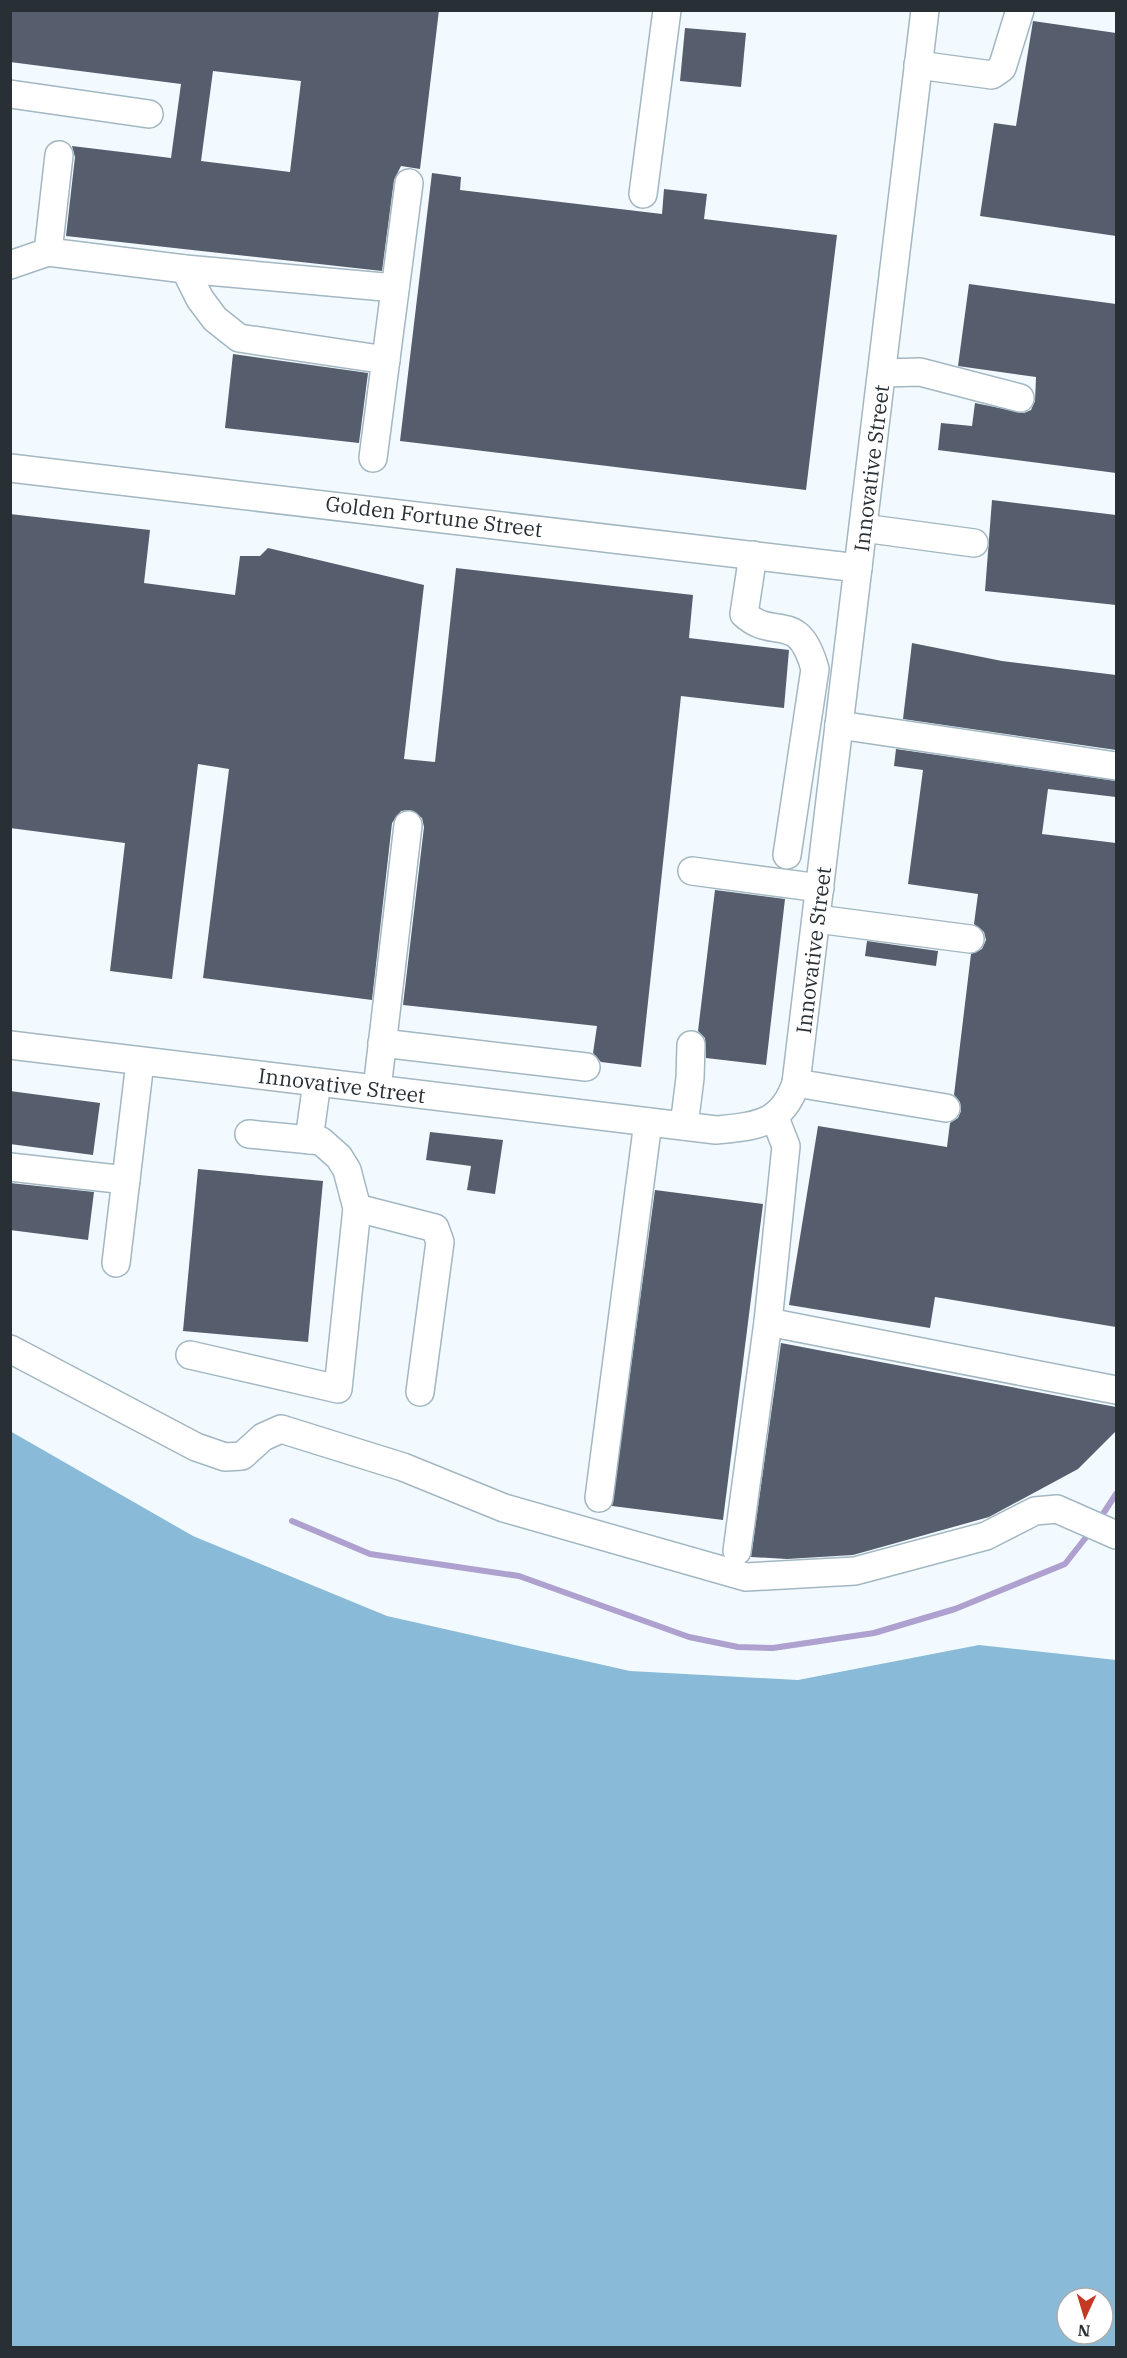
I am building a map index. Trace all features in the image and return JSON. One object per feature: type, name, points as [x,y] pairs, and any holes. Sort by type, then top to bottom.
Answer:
[{"type":"street","points":[[643,194],[667,10]]},
{"type":"street","name":"Innovative Street","points":[[10,1045],[684,1126],[726,1129],[746,1127],[775,1118],[790,1101],[796,1083],[828,832],[925,10]]},
{"type":"street","points":[[918,65],[992,75],[1002,68],[1020,10]]},
{"type":"street","points":[[10,94],[149,114]]},
{"type":"street","points":[[48,252],[59,155]]},
{"type":"street","points":[[373,458],[409,183]]},
{"type":"street","points":[[10,265],[48,252],[185,269],[395,288]]},
{"type":"street","points":[[185,269],[200,299],[215,319],[239,338],[386,360]]},
{"type":"street","points":[[883,372],[920,372],[1020,398]]},
{"type":"street","name":"Golden Fortune Street","points":[[10,468],[858,568]]},
{"type":"street","points":[[863,528],[974,543]]},
{"type":"street","points":[[753,555],[744,614],[754,624],[789,628],[809,647],[815,669],[787,855]]},
{"type":"street","points":[[839,725],[1116,766]]},
{"type":"street","points":[[376,1089],[408,825]]},
{"type":"street","points":[[791,828],[828,832]]},
{"type":"street","points":[[692,871],[820,888]]},
{"type":"street","points":[[817,920],[970,939]]},
{"type":"street","points":[[382,1043],[586,1067]]},
{"type":"street","points":[[684,1126],[690,1078],[690,1045]]},
{"type":"street","points":[[116,1263],[140,1062]]},
{"type":"street","points":[[309,1140],[317,1082]]},
{"type":"street","points":[[796,1083],[946,1108]]},
{"type":"street","points":[[737,1551],[768,1322],[786,1146],[775,1118]]},
{"type":"street","points":[[599,1498],[648,1122]]},
{"type":"street","points":[[190,1354],[338,1389],[357,1208],[347,1170],[339,1157],[321,1141],[249,1134]]},
{"type":"street","points":[[10,1167],[126,1180]]},
{"type":"street","points":[[357,1208],[435,1228],[440,1242],[420,1392]]},
{"type":"street","points":[[768,1322],[1116,1390]]},
{"type":"street","points":[[10,1349],[196,1447],[225,1457],[242,1456],[263,1437],[281,1429],[403,1467],[504,1508],[746,1577],[855,1571],[986,1536],[1035,1511],[1057,1509],[1111,1533]]},
{"type":"shaded area","points":[[10,1431],[193,1536],[387,1616],[630,1671],[798,1680],[979,1645],[1116,1660],[1116,2347],[11,2347]]},
{"type":"building","points":[[10,10],[439,10],[420,169],[401,166],[394,180],[382,271],[66,236],[75,157],[72,146],[171,158],[181,84],[10,62]],"holes":[[[213,71],[301,81],[290,172],[201,161]]]},
{"type":"building","points":[[1033,21],[1116,33],[1116,236],[980,216],[994,123],[1016,126]]},
{"type":"building","points":[[685,28],[746,33],[741,87],[680,81]]},
{"type":"building","points":[[432,173],[461,177],[460,190],[662,214],[664,189],[707,194],[704,219],[837,235],[806,490],[400,441]]},
{"type":"building","points":[[969,284],[1116,304],[1116,473],[938,450],[941,423],[972,426],[975,403],[1024,413],[1031,410],[1035,401],[1036,377],[958,366]]},
{"type":"building","points":[[233,354],[368,373],[359,443],[225,428]]},
{"type":"building","points":[[992,500],[1116,515],[1116,605],[985,591]]},
{"type":"building","points":[[10,514],[150,530],[144,583],[235,595],[240,556],[260,556],[268,548],[424,585],[404,759],[435,762],[456,568],[693,595],[689,638],[789,650],[784,708],[681,696],[641,1067],[601,1062],[593,1053],[597,1026],[403,1005],[424,827],[422,818],[410,810],[401,811],[392,823],[372,1000],[203,978],[229,769],[198,764],[172,979],[110,971],[125,843],[10,828]]},
{"type":"building","points":[[912,643],[1002,661],[1116,675],[1116,750],[903,719]]},
{"type":"building","points":[[896,749],[1116,781],[1116,797],[1048,789],[1042,834],[1116,843],[1116,1327],[935,1297],[930,1328],[789,1305],[818,1126],[947,1147],[950,1123],[958,1118],[961,1111],[960,1102],[954,1095],[971,954],[982,949],[986,940],[984,932],[974,924],[978,894],[908,884],[923,770],[894,766]]},
{"type":"building","points":[[715,890],[785,899],[766,1065],[706,1058],[705,1038],[698,1031]]},
{"type":"building","points":[[867,941],[938,951],[936,966],[865,956]]},
{"type":"building","points":[[10,1091],[100,1103],[93,1155],[10,1144]]},
{"type":"building","points":[[430,1132],[503,1140],[495,1194],[467,1190],[471,1166],[426,1160]]},
{"type":"building","points":[[198,1169],[323,1181],[308,1342],[183,1331]]},
{"type":"building","points":[[10,1183],[94,1192],[88,1240],[10,1230]]},
{"type":"building","points":[[655,1190],[763,1204],[723,1520],[612,1506]]},
{"type":"building","points":[[781,1343],[1116,1407],[1116,1431],[1078,1469],[989,1517],[853,1555],[787,1559],[751,1557]]},
{"type":"waterway","points":[[1099,1520],[1116,1494]]},
{"type":"waterway","points":[[292,1521],[370,1554],[519,1576],[689,1637],[738,1647],[773,1648],[874,1633],[955,1609],[1065,1564],[1091,1531]]}]
